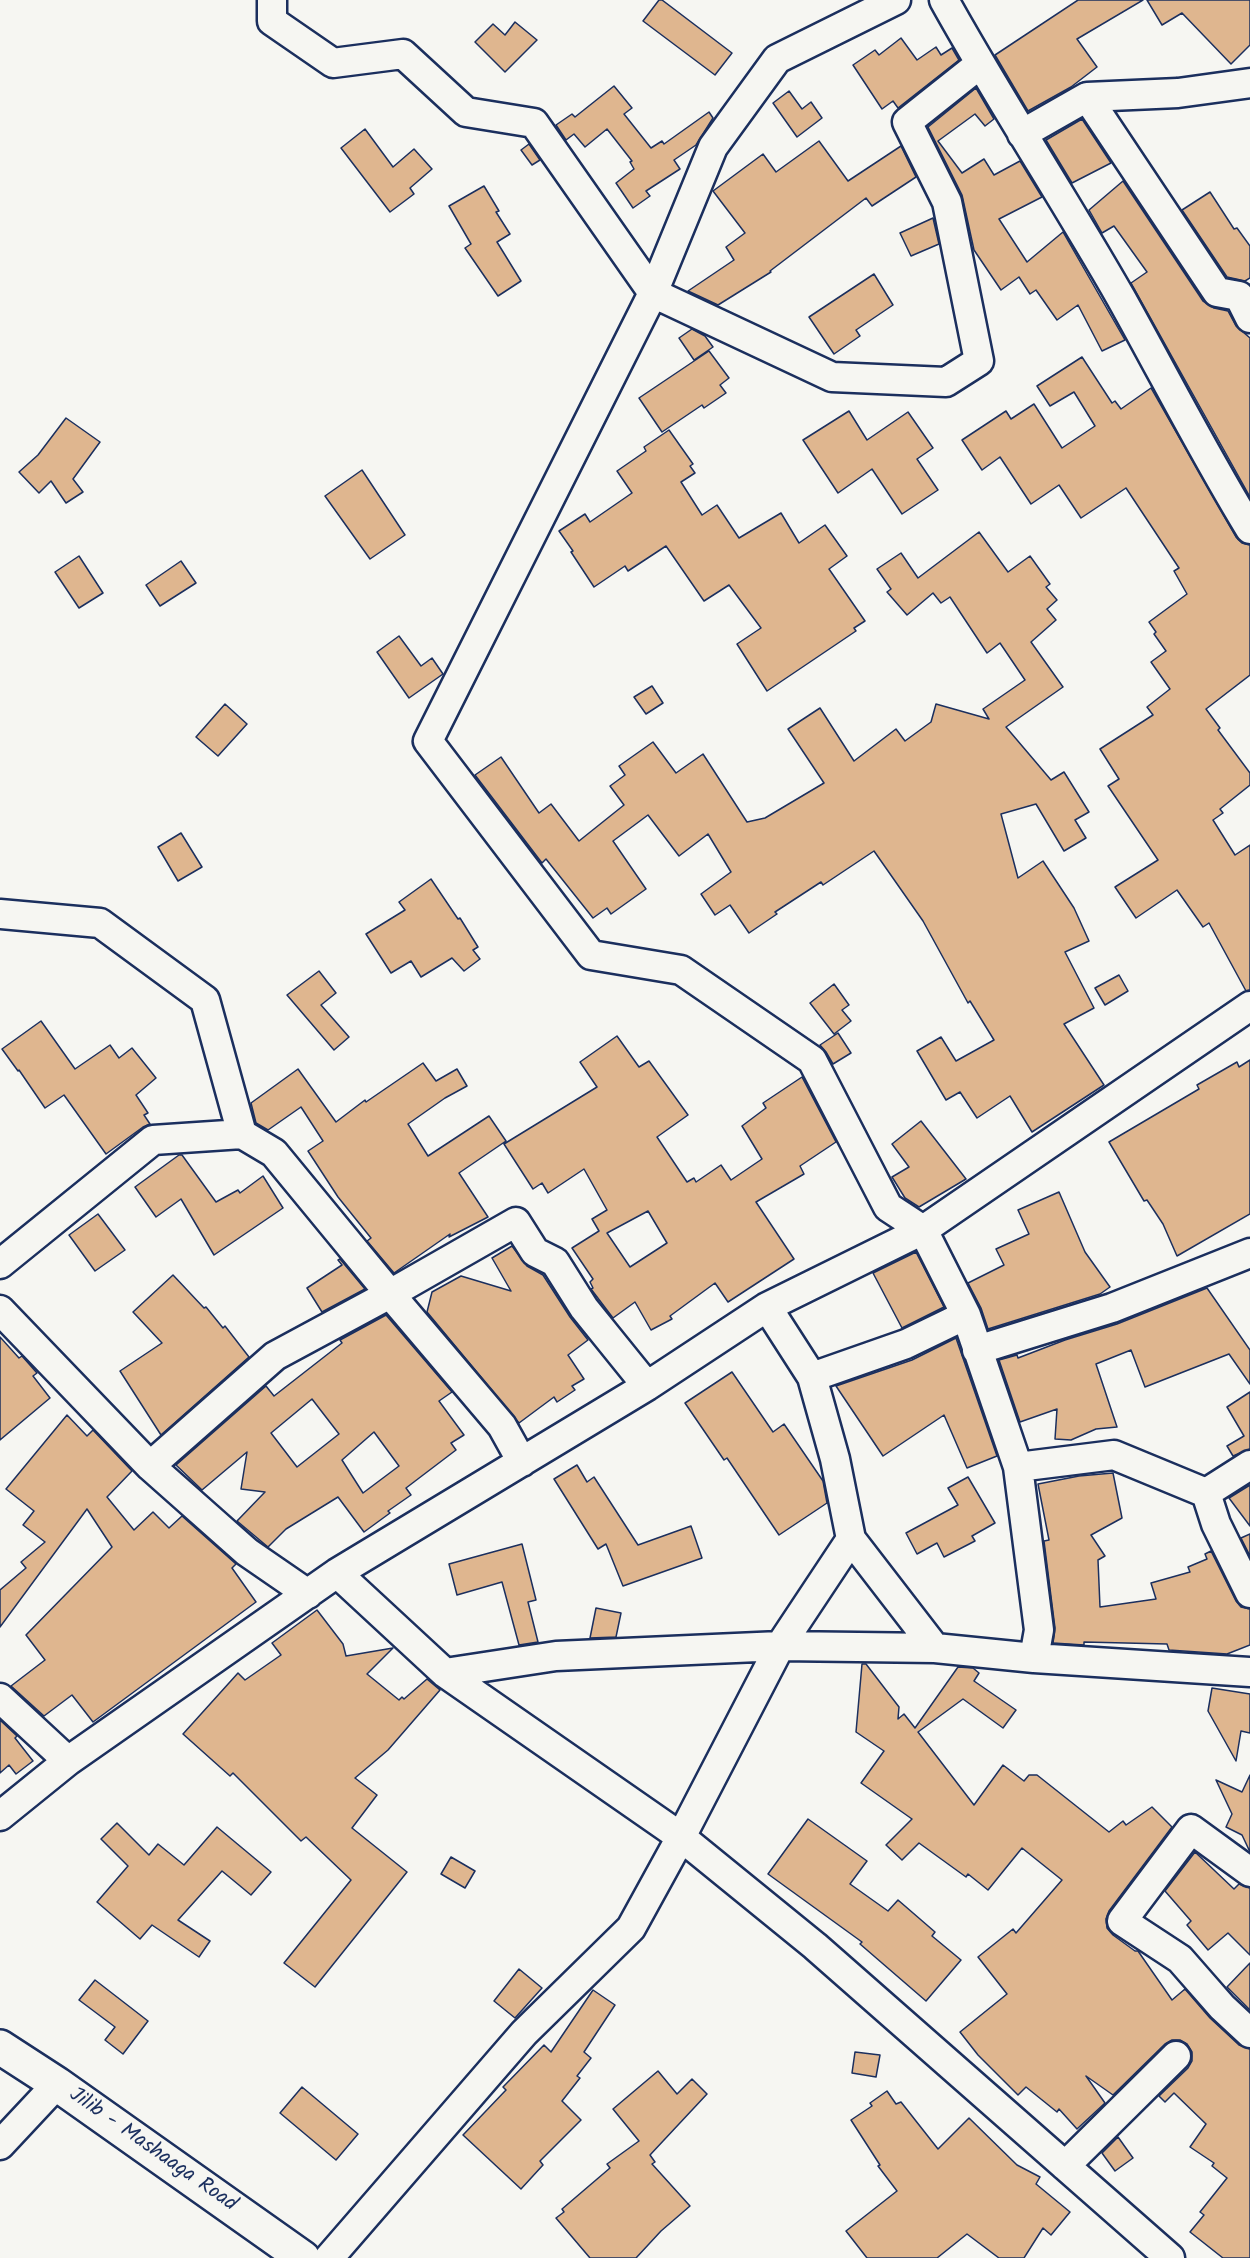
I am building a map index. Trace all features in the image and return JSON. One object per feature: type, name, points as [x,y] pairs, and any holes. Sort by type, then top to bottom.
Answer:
[{"type":"main road","name":"Jilib - Mashaaga Road","points":[[0,2047],[57,2084],[303,2258]]},
{"type":"street","points":[[272,0],[272,21],[333,63],[403,54],[466,112],[534,123],[653,293],[832,377],[946,382],[979,361],[947,201],[907,122],[980,64]]},
{"type":"street","points":[[896,0],[777,59],[713,147],[653,293],[428,741],[591,955],[681,970],[812,1060],[888,1207],[923,1230],[966,1315],[1017,1467],[1039,1630],[1034,1658]]},
{"type":"street","points":[[944,0],[1120,297],[1215,472],[1250,529]]},
{"type":"street","points":[[1022,134],[1087,97],[1178,93],[1250,83]]},
{"type":"street","points":[[1087,97],[1217,292],[1239,296],[1250,318]]},
{"type":"street","points":[[0,914],[100,923],[206,1000],[242,1134]]},
{"type":"street","points":[[0,1816],[68,1761],[337,1573],[647,1386],[767,1307],[923,1230],[1250,1005]]},
{"type":"street","points":[[0,1264],[153,1140],[242,1134],[274,1153],[502,1426],[522,1462]]},
{"type":"street","points":[[150,1466],[275,1356],[516,1222],[535,1252],[555,1262],[584,1308],[647,1386]]},
{"type":"street","points":[[976,1350],[1112,1308],[1250,1253]]},
{"type":"street","points":[[767,1307],[812,1377],[835,1459],[851,1539],[935,1648]]},
{"type":"street","points":[[0,1310],[150,1466],[247,1552],[308,1594]]},
{"type":"street","points":[[812,1377],[906,1344],[966,1315]]},
{"type":"street","points":[[1017,1467],[1114,1455],[1206,1493],[1216,1524],[1250,1593]]},
{"type":"street","points":[[1206,1493],[1250,1465]]},
{"type":"street","points":[[329,2258],[524,2033],[631,1928],[780,1646],[851,1539]]},
{"type":"street","points":[[337,1573],[446,1673],[681,1837],[815,1946],[1170,2258]]},
{"type":"street","points":[[446,1673],[556,1656],[780,1646],[935,1648],[1034,1658],[1250,1672]]},
{"type":"street","points":[[0,1698],[68,1761]]},
{"type":"street","points":[[1250,1872],[1191,1828],[1122,1921],[1180,1959],[1222,2007],[1250,2033]]},
{"type":"street","points":[[1065,2166],[1176,2056]]},
{"type":"street","points":[[0,2145],[57,2084]]},
{"type":"building","points":[[659,0],[732,53],[715,75],[643,21]]},
{"type":"building","points":[[1078,0],[1143,0],[1077,39],[1097,67],[1071,87],[1028,111],[995,55]]},
{"type":"building","points":[[1147,0],[1250,0],[1250,45],[1231,64],[1182,13],[1162,25]]},
{"type":"building","points":[[515,22],[537,40],[505,72],[475,42],[493,24],[505,35]]},
{"type":"building","points":[[901,38],[917,60],[936,47],[941,55],[952,48],[959,60],[898,108],[893,101],[882,109],[853,65],[875,50],[879,55]]},
{"type":"building","points":[[614,86],[632,108],[624,114],[651,148],[662,141],[664,144],[709,112],[713,118],[696,145],[674,160],[680,169],[646,191],[650,196],[633,208],[616,183],[634,169],[630,162],[632,161],[607,129],[585,147],[574,134],[566,140],[556,125],[572,114],[575,117]]},
{"type":"building","points":[[976,88],[994,119],[985,126],[975,114],[938,141],[962,173],[984,159],[994,175],[1020,161],[1042,197],[999,219],[1027,262],[1063,232],[1125,340],[1102,351],[1078,305],[1057,320],[1036,290],[1030,294],[1019,277],[1001,290],[974,250],[962,195],[928,127]]},
{"type":"building","points":[[789,91],[802,109],[811,102],[822,118],[797,137],[773,103]]},
{"type":"building","points":[[1082,119],[1111,163],[1072,183],[1046,140]]},
{"type":"building","points":[[365,129],[393,167],[414,149],[432,169],[410,188],[414,194],[390,212],[341,148]]},
{"type":"building","points":[[819,141],[848,181],[901,146],[916,177],[872,206],[866,198],[771,272],[718,305],[688,291],[734,260],[726,247],[745,233],[713,191],[763,154],[776,172]]},
{"type":"building","points":[[529,144],[540,160],[532,165],[521,150]]},
{"type":"building","points":[[1123,181],[1203,301],[1214,308],[1228,311],[1236,326],[1250,338],[1250,497],[1131,283],[1147,272],[1114,226],[1102,233],[1089,210]]},
{"type":"building","points":[[484,186],[499,211],[496,212],[510,234],[497,242],[521,281],[498,296],[465,248],[471,244],[449,206]]},
{"type":"building","points":[[1210,192],[1234,229],[1237,228],[1250,246],[1250,278],[1245,281],[1227,277],[1182,210]]},
{"type":"building","points":[[933,218],[939,244],[911,256],[900,233]]},
{"type":"building","points":[[874,274],[893,305],[856,330],[860,336],[834,354],[809,317]]},
{"type":"building","points":[[692,329],[705,336],[713,347],[694,360],[679,338]]},
{"type":"building","points":[[709,351],[729,378],[720,385],[726,393],[704,408],[702,405],[662,432],[639,398]]},
{"type":"building","points":[[1082,357],[1112,403],[1115,401],[1121,409],[1151,388],[1236,537],[1242,543],[1250,545],[1250,675],[1206,709],[1220,728],[1218,730],[1250,773],[1250,785],[1220,809],[1223,813],[1213,820],[1235,855],[1250,845],[1250,990],[1246,991],[1209,923],[1203,927],[1177,890],[1136,918],[1115,887],[1158,860],[1108,786],[1119,779],[1100,749],[1153,715],[1147,707],[1170,689],[1151,662],[1166,651],[1149,622],[1187,594],[1174,571],[1179,568],[1126,488],[1081,518],[1059,485],[1031,504],[1000,457],[982,470],[962,440],[1006,411],[1011,419],[1034,404],[1062,448],[1095,426],[1074,392],[1050,406],[1037,386]]},
{"type":"building","points":[[849,411],[867,440],[908,412],[933,448],[917,459],[938,490],[902,514],[872,469],[838,493],[803,440]]},
{"type":"building","points":[[66,418],[100,442],[73,479],[83,492],[66,503],[51,481],[39,493],[19,472],[38,455]]},
{"type":"building","points":[[669,430],[693,464],[690,466],[695,473],[681,482],[702,515],[717,505],[739,538],[781,513],[799,543],[825,525],[847,556],[829,569],[865,621],[854,628],[856,631],[767,691],[737,644],[761,628],[729,585],[704,601],[666,546],[628,571],[625,566],[594,587],[559,531],[585,514],[590,522],[632,493],[617,471],[646,451],[644,447]]},
{"type":"building","points":[[362,470],[405,535],[370,559],[325,496]]},
{"type":"building","points":[[979,532],[1008,572],[1030,556],[1050,584],[1046,587],[1057,600],[1047,609],[1056,620],[1031,642],[1063,687],[1006,727],[1051,780],[1064,772],[1089,812],[1075,820],[1086,838],[1064,851],[1036,804],[1001,814],[1018,878],[1043,861],[1074,908],[1089,941],[1065,952],[1094,1008],[1064,1024],[1104,1085],[1032,1132],[1010,1096],[977,1118],[960,1092],[946,1100],[917,1051],[941,1037],[956,1061],[994,1040],[970,1001],[968,1003],[923,921],[874,851],[823,885],[821,882],[775,912],[777,914],[749,933],[730,905],[715,915],[701,894],[731,872],[708,834],[679,856],[648,815],[613,841],[646,889],[611,914],[607,908],[593,918],[546,859],[542,863],[475,775],[501,757],[539,813],[551,804],[579,841],[624,805],[610,786],[625,775],[619,766],[653,742],[676,773],[703,754],[747,822],[765,818],[824,783],[788,729],[820,708],[854,761],[896,729],[905,741],[931,722],[936,704],[989,719],[983,709],[1025,680],[1000,643],[987,653],[950,597],[941,603],[933,593],[907,615],[887,592],[891,589],[877,569],[901,553],[918,578]]},
{"type":"building","points":[[79,556],[103,593],[79,608],[55,572]]},
{"type":"building","points":[[181,561],[196,583],[160,606],[146,585]]},
{"type":"building","points":[[399,636],[421,666],[432,658],[443,674],[409,698],[377,652]]},
{"type":"building","points":[[652,686],[663,703],[646,714],[634,697]]},
{"type":"building","points":[[225,704],[247,724],[218,756],[196,737]]},
{"type":"building","points":[[181,833],[202,867],[178,881],[158,847]]},
{"type":"building","points":[[431,879],[478,947],[473,950],[480,959],[464,971],[452,958],[421,977],[411,961],[391,973],[366,934],[405,910],[399,902]]},
{"type":"building","points":[[319,971],[336,993],[321,1005],[349,1037],[334,1050],[287,995]]},
{"type":"building","points":[[1119,975],[1128,991],[1105,1005],[1095,988]]},
{"type":"building","points":[[834,984],[849,1005],[842,1010],[851,1021],[834,1034],[810,1003]]},
{"type":"building","points":[[41,1021],[75,1069],[110,1045],[119,1058],[132,1048],[156,1078],[136,1095],[148,1113],[144,1115],[150,1124],[106,1154],[64,1095],[45,1108],[2,1049]]},
{"type":"building","points":[[838,1033],[851,1053],[833,1064],[820,1045]]},
{"type":"building","points":[[617,1036],[639,1067],[649,1061],[688,1115],[657,1137],[687,1182],[694,1178],[696,1182],[721,1165],[731,1180],[762,1159],[742,1126],[766,1108],[763,1103],[802,1077],[836,1142],[800,1166],[804,1174],[756,1202],[794,1259],[728,1302],[715,1283],[670,1316],[672,1319],[651,1330],[635,1302],[613,1318],[591,1289],[593,1288],[590,1282],[593,1279],[572,1248],[599,1231],[592,1219],[607,1210],[584,1169],[548,1193],[542,1183],[533,1189],[504,1144],[597,1087],[580,1062]],"holes":[[[648,1211],[667,1243],[630,1267],[607,1233]]]},
{"type":"building","points":[[1250,1060],[1250,1214],[1177,1256],[1163,1224],[1147,1200],[1144,1201],[1109,1142],[1199,1089],[1197,1085],[1237,1062],[1239,1067]]},
{"type":"building","points":[[423,1063],[436,1081],[457,1069],[467,1086],[445,1098],[408,1124],[428,1156],[489,1116],[506,1141],[459,1173],[488,1217],[449,1237],[450,1234],[394,1273],[367,1241],[371,1238],[338,1197],[308,1151],[323,1141],[301,1107],[268,1130],[256,1123],[251,1103],[298,1069],[336,1122],[365,1100],[366,1102]]},
{"type":"building","points":[[921,1121],[966,1179],[919,1207],[905,1198],[892,1177],[909,1167],[892,1144]]},
{"type":"building","points":[[182,1155],[216,1202],[238,1190],[240,1193],[263,1176],[283,1208],[214,1255],[181,1199],[156,1217],[135,1187]]},
{"type":"building","points":[[1059,1192],[1085,1252],[1110,1287],[1100,1294],[988,1329],[981,1308],[968,1283],[1004,1265],[996,1249],[1029,1234],[1018,1210]]},
{"type":"building","points":[[98,1214],[125,1250],[95,1271],[69,1235]]},
{"type":"building","points":[[512,1246],[527,1266],[543,1275],[588,1340],[568,1355],[584,1379],[572,1386],[575,1390],[557,1402],[554,1397],[519,1423],[427,1312],[432,1292],[461,1276],[511,1291],[492,1258]]},
{"type":"building","points":[[916,1252],[944,1307],[902,1328],[873,1273]]},
{"type":"building","points":[[340,1259],[365,1289],[322,1312],[307,1288],[342,1265],[338,1260]]},
{"type":"building","points":[[173,1275],[204,1308],[206,1307],[223,1328],[225,1326],[249,1357],[161,1435],[120,1371],[162,1343],[133,1312]]},
{"type":"building","points":[[1207,1288],[1250,1350],[1250,1384],[1229,1354],[1145,1387],[1131,1350],[1096,1364],[1117,1427],[1096,1429],[1071,1440],[1055,1439],[1057,1409],[1020,1422],[999,1360],[1017,1355],[1018,1358],[1117,1324]]},
{"type":"building","points":[[386,1315],[452,1392],[439,1401],[464,1435],[451,1443],[456,1450],[406,1488],[411,1495],[364,1532],[338,1497],[286,1529],[268,1547],[237,1521],[265,1492],[241,1489],[247,1452],[202,1490],[176,1465],[266,1386],[274,1396],[342,1343],[340,1340]],"holes":[[[312,1399],[339,1434],[297,1467],[271,1433]],[[374,1432],[399,1466],[363,1493],[342,1460]]]},
{"type":"building","points":[[0,1337],[19,1358],[22,1356],[37,1373],[33,1376],[50,1398],[0,1440]]},
{"type":"building","points":[[956,1338],[997,1456],[967,1468],[944,1415],[883,1456],[836,1386],[912,1360]]},
{"type":"building","points":[[732,1372],[773,1432],[784,1424],[823,1481],[827,1503],[779,1535],[727,1458],[724,1460],[685,1403]]},
{"type":"building","points":[[1250,1392],[1250,1449],[1233,1456],[1227,1446],[1244,1436],[1227,1407]]},
{"type":"building","points":[[67,1415],[87,1436],[93,1430],[132,1471],[107,1497],[134,1530],[153,1512],[169,1528],[182,1516],[236,1564],[232,1568],[256,1602],[93,1722],[72,1695],[44,1716],[11,1686],[45,1660],[26,1635],[112,1547],[87,1509],[0,1627],[0,1590],[26,1568],[21,1562],[45,1542],[23,1525],[34,1511],[6,1489]]},
{"type":"building","points":[[577,1465],[587,1482],[594,1477],[638,1545],[691,1526],[702,1558],[623,1586],[606,1544],[598,1549],[554,1479]]},
{"type":"building","points":[[1113,1473],[1122,1518],[1091,1535],[1105,1556],[1098,1560],[1100,1607],[1156,1599],[1151,1583],[1190,1572],[1188,1567],[1207,1559],[1205,1554],[1211,1551],[1236,1601],[1241,1607],[1250,1609],[1250,1645],[1227,1654],[1169,1650],[1167,1644],[1053,1643],[1055,1628],[1044,1541],[1049,1540],[1038,1484],[1079,1476]]},
{"type":"building","points":[[968,1477],[995,1523],[972,1536],[975,1541],[944,1557],[937,1543],[917,1554],[906,1533],[958,1505],[948,1488]]},
{"type":"building","points":[[1250,1485],[1250,1526],[1229,1498]]},
{"type":"building","points":[[1250,1534],[1250,1556],[1241,1538]]},
{"type":"building","points":[[522,1544],[536,1600],[528,1602],[538,1642],[519,1645],[502,1582],[457,1595],[449,1564]]},
{"type":"building","points":[[596,1608],[621,1613],[616,1637],[590,1638]]},
{"type":"building","points":[[317,1610],[343,1644],[346,1656],[393,1648],[367,1674],[399,1700],[402,1697],[404,1699],[427,1679],[440,1690],[388,1750],[355,1778],[377,1795],[352,1828],[407,1872],[315,1987],[284,1963],[351,1880],[306,1837],[301,1841],[233,1773],[230,1776],[183,1734],[238,1673],[245,1680],[281,1655],[272,1643]]},
{"type":"building","points":[[862,1664],[866,1664],[899,1707],[898,1719],[904,1714],[915,1728],[958,1667],[973,1668],[979,1673],[974,1681],[1016,1710],[1003,1728],[963,1699],[918,1732],[974,1805],[1003,1765],[1024,1781],[1029,1775],[1037,1775],[1109,1832],[1123,1821],[1126,1825],[1152,1807],[1172,1827],[1109,1911],[1106,1919],[1107,1928],[1113,1935],[1138,1951],[1172,2000],[1185,1989],[1210,2018],[1239,2045],[1250,2049],[1250,2258],[1223,2258],[1190,2232],[1204,2215],[1200,2212],[1227,2178],[1212,2166],[1214,2163],[1190,2147],[1206,2124],[1174,2093],[1165,2102],[1159,2096],[1188,2068],[1192,2061],[1192,2052],[1187,2044],[1180,2040],[1172,2040],[1165,2044],[1113,2095],[1086,2076],[1105,2103],[1077,2129],[1059,2109],[1057,2112],[1026,2087],[1018,2095],[978,2055],[960,2032],[1007,1994],[978,1957],[1013,1929],[1016,1933],[1062,1880],[1022,1848],[988,1890],[968,1874],[966,1877],[919,1843],[902,1860],[886,1845],[912,1819],[861,1783],[884,1751],[856,1732]]},
{"type":"building","points":[[1212,1688],[1250,1694],[1250,1733],[1241,1731],[1236,1761],[1208,1711]]},
{"type":"building","points":[[0,1720],[17,1736],[15,1738],[33,1761],[16,1774],[9,1765],[0,1773]]},
{"type":"building","points":[[1250,1775],[1250,1852],[1242,1835],[1226,1827],[1232,1814],[1216,1780],[1242,1792]]},
{"type":"building","points":[[808,1819],[867,1861],[850,1884],[888,1911],[898,1900],[935,1932],[932,1936],[961,1960],[926,2001],[860,1944],[862,1942],[768,1874]]},
{"type":"building","points":[[117,1823],[149,1855],[158,1844],[184,1865],[217,1827],[271,1872],[251,1895],[222,1871],[178,1920],[210,1941],[199,1957],[152,1925],[140,1939],[97,1902],[128,1866],[101,1839]]},
{"type":"building","points":[[1195,1852],[1234,1889],[1239,1884],[1250,1888],[1250,1955],[1228,1933],[1208,1950],[1187,1925],[1191,1921],[1165,1891]]},
{"type":"building","points":[[451,1857],[475,1871],[465,1888],[441,1874]]},
{"type":"building","points":[[1250,1963],[1250,2010],[1227,1987]]},
{"type":"building","points":[[519,1969],[542,1988],[515,2018],[494,2001]]},
{"type":"building","points":[[95,1980],[148,2021],[123,2054],[105,2040],[115,2027],[79,2000]]},
{"type":"building","points":[[593,1990],[615,2005],[584,2052],[591,2058],[577,2076],[580,2078],[562,2101],[581,2120],[540,2161],[543,2165],[521,2189],[463,2135],[506,2090],[503,2087],[544,2045],[551,2052]]},
{"type":"building","points":[[855,2052],[880,2055],[876,2077],[852,2073]]},
{"type":"building","points":[[658,2071],[677,2094],[692,2079],[707,2094],[650,2155],[655,2162],[652,2164],[690,2206],[661,2231],[636,2258],[590,2258],[556,2218],[564,2212],[562,2209],[610,2168],[607,2164],[639,2141],[613,2109]]},
{"type":"building","points":[[302,2087],[358,2134],[336,2160],[280,2113]]},
{"type":"building","points":[[887,2091],[896,2104],[901,2102],[938,2149],[969,2118],[1017,2165],[1040,2177],[1036,2184],[1070,2212],[1051,2235],[1043,2228],[1024,2258],[999,2258],[967,2234],[937,2258],[867,2258],[846,2231],[897,2191],[878,2166],[880,2165],[851,2120],[872,2106],[870,2103]]},
{"type":"building","points":[[1118,2137],[1133,2158],[1115,2171],[1102,2153]]}]
